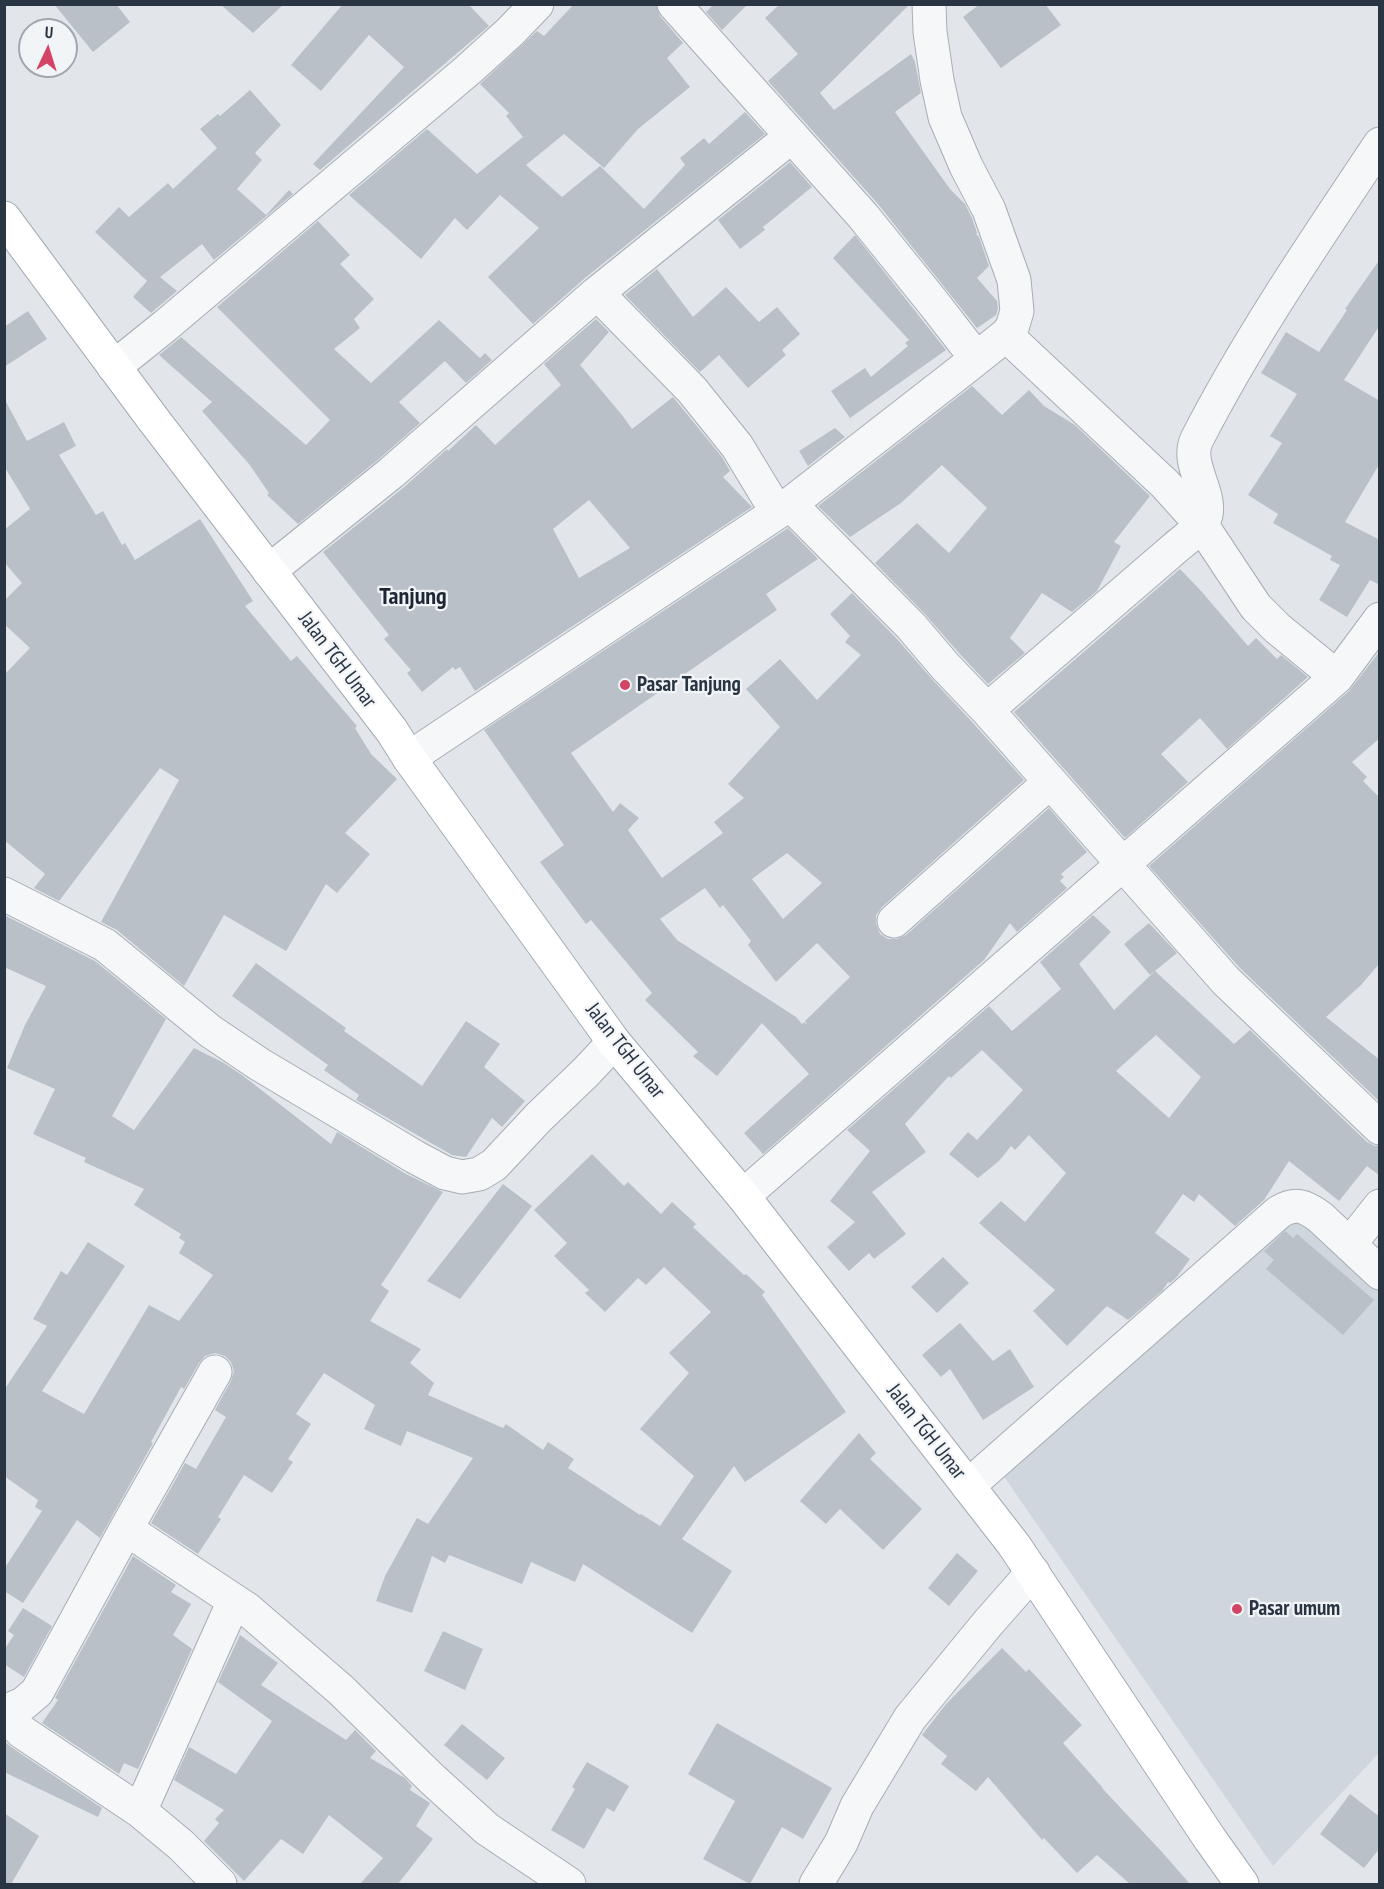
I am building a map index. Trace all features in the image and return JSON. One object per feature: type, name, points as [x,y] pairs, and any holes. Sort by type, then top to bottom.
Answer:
[{"type":"main road","name":"Jalan TGH Umar","points":[[4,218],[114,367],[392,731],[409,758],[614,1041],[743,1196],[1014,1545],[1242,1884]]},
{"type":"street","points":[[114,367],[468,70],[537,4]]},
{"type":"street","points":[[674,4],[863,216],[976,358]]},
{"type":"street","points":[[409,758],[784,508],[1006,335],[1015,322],[1017,311],[1014,279],[989,210],[966,166],[945,117],[930,33],[930,4]]},
{"type":"street","points":[[269,571],[400,466],[597,293],[792,136]]},
{"type":"street","points":[[987,710],[1201,524],[1206,515],[1194,460],[1195,443],[1249,346],[1298,267],[1380,144]]},
{"type":"street","points":[[597,293],[692,390],[784,508],[911,626],[1226,981],[1380,1128]]},
{"type":"street","points":[[1006,335],[1165,484],[1201,524],[1256,607],[1276,628],[1364,642]]},
{"type":"street","points":[[743,1196],[1123,864],[1364,642]]},
{"type":"street","points":[[894,921],[1050,782]]},
{"type":"street","points":[[4,894],[105,945],[210,1031],[259,1064],[445,1173],[462,1177],[478,1174],[494,1165],[614,1041]]},
{"type":"street","points":[[969,1486],[1287,1207],[1299,1205],[1320,1216],[1380,1273]]},
{"type":"street","points":[[1350,1244],[1380,1206]]},
{"type":"street","points":[[215,1372],[37,1692],[23,1704],[4,1713],[22,1732],[140,1811],[181,1845],[219,1884]]},
{"type":"street","points":[[126,1529],[247,1609],[341,1690],[487,1829],[569,1884]]},
{"type":"street","points":[[816,1884],[841,1843],[857,1806],[910,1718],[1033,1572]]},
{"type":"street","points":[[140,1811],[234,1601]]},
{"type":"shaded area","name":"Pasar umum","points":[[1299,1188],[1379,1265],[1379,1753],[1273,1866],[996,1465]]},
{"type":"building","points":[[54,4],[116,4],[130,22],[93,52],[78,34],[78,18],[65,18]]},
{"type":"building","points":[[220,4],[284,4],[253,33]]},
{"type":"building","points":[[343,4],[468,4],[489,26],[320,170],[313,164],[404,67],[369,35],[321,91],[291,65]]},
{"type":"building","points":[[574,4],[656,4],[660,16],[683,43],[667,58],[690,87],[638,129],[604,168],[564,134],[526,165],[562,197],[600,166],[644,209],[685,165],[680,158],[704,138],[709,144],[745,112],[765,134],[585,278],[533,324],[488,277],[539,228],[500,195],[467,230],[455,218],[421,259],[349,195],[427,129],[477,174],[523,137],[506,116],[509,113],[480,84],[537,31],[544,36]]},
{"type":"building","points":[[714,4],[748,4],[722,30],[706,12]]},
{"type":"building","points":[[780,4],[910,4],[820,93],[834,110],[911,54],[915,62],[921,93],[895,112],[950,189],[965,204],[972,218],[989,266],[977,278],[997,301],[998,309],[996,315],[977,328],[878,204],[768,81],[798,54],[765,18]]},
{"type":"building","points":[[980,4],[1045,4],[1061,25],[1001,68],[963,17]]},
{"type":"building","points":[[250,90],[281,125],[255,153],[262,160],[237,189],[266,215],[289,190],[293,194],[214,260],[202,244],[160,277],[177,291],[151,313],[133,297],[147,281],[95,232],[119,207],[129,217],[168,183],[173,189],[217,148],[200,129],[218,114],[220,116]]},
{"type":"building","points":[[790,162],[812,187],[763,227],[765,230],[740,249],[718,220]]},
{"type":"building","points":[[318,221],[350,255],[340,264],[374,299],[354,319],[360,328],[334,349],[371,383],[439,320],[480,358],[485,353],[492,360],[466,383],[445,361],[399,402],[420,423],[298,524],[267,495],[269,493],[249,464],[202,411],[212,402],[159,355],[181,337],[306,445],[330,420],[217,307]]},
{"type":"building","points":[[855,235],[946,350],[850,418],[831,391],[865,368],[871,377],[908,346],[905,343],[909,340],[833,258]]},
{"type":"building","points":[[1380,259],[1380,325],[1344,380],[1380,401],[1380,463],[1345,522],[1380,540],[1380,585],[1370,580],[1347,617],[1319,600],[1340,565],[1330,560],[1332,556],[1273,523],[1278,514],[1248,495],[1282,443],[1270,436],[1297,394],[1261,373],[1286,332],[1319,352],[1347,310],[1345,309]]},
{"type":"building","points":[[657,269],[693,317],[726,287],[759,322],[777,307],[800,334],[782,350],[786,355],[748,388],[719,355],[700,372],[625,295]]},
{"type":"building","points":[[28,311],[47,339],[4,367],[4,327]]},
{"type":"building","points":[[596,319],[609,332],[580,365],[632,429],[673,397],[722,457],[730,471],[723,477],[752,507],[475,691],[460,667],[455,670],[453,667],[422,692],[407,673],[411,670],[384,639],[389,635],[323,552],[403,488],[447,449],[448,451],[476,425],[495,445],[561,385],[544,364]],"holes":[[[589,500],[630,548],[579,578],[553,529]]]},
{"type":"building","points":[[972,386],[1002,415],[1029,390],[1044,406],[1075,425],[1150,496],[1114,542],[1121,546],[1097,591],[1072,612],[1042,593],[1010,638],[1025,653],[988,684],[875,563],[917,523],[949,553],[987,508],[942,465],[901,503],[850,537],[818,506]]},
{"type":"building","points":[[4,398],[27,441],[64,422],[76,446],[59,455],[96,515],[103,511],[122,545],[125,543],[135,560],[200,519],[253,601],[245,606],[291,661],[297,656],[357,726],[355,728],[371,754],[397,779],[345,833],[370,854],[337,893],[326,884],[286,951],[224,915],[184,986],[117,930],[101,922],[179,780],[160,768],[59,901],[34,888],[45,874],[4,840],[4,675],[30,648],[4,624],[4,601],[22,583],[4,562],[4,530],[30,509],[4,466]]},
{"type":"building","points":[[835,428],[845,437],[808,466],[799,451]]},
{"type":"building","points":[[788,528],[818,559],[766,594],[777,610],[571,753],[613,812],[620,803],[639,818],[628,830],[662,878],[723,833],[714,822],[744,798],[728,784],[780,727],[746,689],[780,659],[817,700],[861,655],[845,642],[850,636],[830,614],[852,593],[897,639],[1024,780],[882,907],[876,915],[876,924],[880,934],[888,939],[897,939],[906,935],[1049,808],[1087,852],[1061,874],[1064,877],[1060,881],[1067,888],[1017,932],[1010,923],[984,960],[763,1154],[744,1133],[809,1074],[762,1023],[717,1076],[693,1056],[698,1052],[645,1000],[652,993],[591,920],[586,924],[540,862],[564,845],[484,730]],"holes":[[[787,853],[822,883],[783,919],[752,879]],[[705,888],[720,908],[723,905],[751,941],[748,945],[776,982],[817,943],[850,977],[805,1021],[807,1025],[804,1022],[802,1024],[796,1017],[677,940],[660,919]]]},
{"type":"building","points":[[1180,569],[1248,646],[1256,638],[1277,659],[1281,655],[1308,677],[1227,749],[1200,718],[1161,754],[1188,782],[1125,838],[1014,712]]},
{"type":"building","points":[[1380,651],[1380,738],[1352,762],[1367,777],[1363,781],[1380,798],[1380,963],[1361,985],[1326,1017],[1380,1060],[1380,1102],[1240,968],[1149,866],[1349,691]]},
{"type":"building","points":[[4,915],[95,961],[166,1019],[112,1116],[134,1130],[194,1048],[242,1075],[331,1144],[337,1132],[406,1174],[443,1192],[381,1285],[389,1291],[370,1321],[421,1349],[410,1363],[434,1383],[428,1395],[503,1428],[506,1424],[543,1450],[548,1442],[574,1459],[568,1468],[660,1526],[694,1476],[640,1429],[689,1373],[669,1353],[711,1312],[664,1267],[646,1285],[638,1278],[605,1312],[585,1293],[589,1290],[554,1256],[567,1243],[534,1210],[592,1154],[624,1186],[628,1182],[661,1214],[672,1202],[696,1224],[693,1227],[765,1292],[762,1295],[846,1412],[745,1482],[734,1466],[682,1539],[732,1571],[692,1633],[583,1564],[575,1582],[531,1562],[522,1584],[449,1555],[445,1563],[432,1556],[412,1613],[376,1601],[385,1576],[417,1518],[428,1524],[473,1458],[407,1431],[401,1446],[364,1429],[375,1405],[324,1373],[296,1414],[311,1424],[288,1459],[293,1462],[272,1493],[244,1475],[218,1517],[221,1519],[198,1554],[151,1523],[185,1463],[196,1469],[226,1417],[215,1410],[234,1371],[231,1362],[225,1356],[215,1353],[205,1356],[184,1389],[181,1387],[100,1538],[77,1520],[23,1603],[4,1591],[4,1569],[42,1511],[35,1507],[38,1500],[4,1476],[4,1390],[47,1326],[33,1319],[61,1271],[67,1275],[88,1242],[125,1266],[42,1391],[84,1414],[149,1305],[179,1321],[213,1275],[179,1253],[185,1242],[179,1238],[181,1234],[134,1205],[144,1189],[84,1162],[86,1158],[33,1134],[55,1089],[7,1068],[25,1025],[46,986],[4,967]]},
{"type":"building","points":[[1093,915],[1111,932],[1079,964],[1114,1010],[1155,971],[1234,1044],[1250,1030],[1367,1142],[1380,1146],[1380,1176],[1367,1166],[1339,1201],[1289,1161],[1264,1200],[1235,1226],[1199,1194],[1194,1202],[1183,1194],[1155,1233],[1190,1259],[1176,1278],[1168,1282],[1163,1290],[1128,1320],[1107,1306],[1067,1346],[1033,1311],[1055,1290],[979,1223],[1001,1201],[1025,1222],[1066,1173],[1029,1135],[1015,1150],[1011,1146],[999,1161],[978,1178],[949,1154],[968,1132],[977,1140],[1023,1090],[982,1050],[951,1078],[949,1076],[905,1124],[926,1152],[872,1192],[906,1234],[874,1259],[869,1253],[849,1271],[827,1247],[855,1222],[830,1201],[870,1151],[847,1130],[989,1006],[1012,1031],[1061,989],[1040,962]],"holes":[[[1156,1035],[1201,1077],[1169,1118],[1116,1071]]]},
{"type":"building","points":[[1149,923],[1177,953],[1150,975],[1124,944]]},
{"type":"building","points":[[256,963],[346,1028],[344,1031],[422,1086],[466,1021],[500,1044],[484,1067],[525,1101],[502,1127],[492,1118],[466,1157],[452,1155],[356,1100],[359,1095],[324,1070],[328,1065],[232,996]]},
{"type":"building","points":[[503,1184],[532,1206],[460,1299],[427,1281]]},
{"type":"building","points":[[1285,1231],[1293,1238],[1297,1234],[1374,1300],[1343,1335],[1266,1269],[1274,1260],[1264,1251]]},
{"type":"building","points":[[943,1257],[969,1283],[937,1313],[911,1287]]},
{"type":"building","points":[[960,1323],[993,1361],[1010,1349],[1034,1387],[983,1420],[950,1369],[941,1377],[922,1355]]},
{"type":"building","points":[[859,1433],[876,1453],[870,1459],[922,1509],[883,1550],[840,1509],[826,1524],[800,1501]]},
{"type":"building","points":[[957,1553],[978,1571],[949,1606],[928,1588]]},
{"type":"building","points":[[133,1556],[176,1585],[171,1592],[191,1604],[173,1635],[192,1649],[138,1769],[124,1763],[119,1774],[42,1723],[58,1700],[55,1698]]},
{"type":"building","points":[[23,1608],[52,1626],[24,1677],[4,1664],[4,1650],[14,1635],[8,1631]]},
{"type":"building","points":[[443,1631],[483,1649],[465,1690],[424,1671]]},
{"type":"building","points":[[240,1635],[278,1663],[261,1685],[346,1740],[355,1730],[376,1751],[370,1758],[405,1778],[412,1786],[410,1790],[430,1803],[416,1826],[433,1839],[398,1884],[360,1884],[383,1858],[329,1815],[303,1854],[281,1839],[244,1881],[204,1841],[219,1823],[215,1819],[224,1810],[174,1780],[189,1747],[236,1774],[272,1721],[218,1682]]},
{"type":"building","points":[[1002,1648],[1026,1672],[1029,1669],[1082,1725],[1063,1743],[1190,1884],[1130,1884],[1097,1855],[1077,1873],[1044,1838],[1042,1840],[988,1777],[976,1791],[941,1764],[947,1756],[922,1735],[946,1704]]},
{"type":"building","points":[[717,1723],[832,1788],[803,1839],[782,1827],[750,1884],[703,1859],[735,1801],[688,1774]]},
{"type":"building","points":[[462,1724],[505,1758],[487,1780],[444,1745]]},
{"type":"building","points":[[4,1741],[102,1808],[98,1817],[4,1772]]},
{"type":"building","points":[[587,1762],[629,1786],[614,1812],[607,1808],[584,1849],[551,1830],[575,1789],[572,1787]]},
{"type":"building","points":[[1350,1794],[1380,1817],[1380,1848],[1364,1868],[1320,1834]]},
{"type":"building","points":[[4,1813],[39,1836],[11,1884],[4,1884]]},
{"type":"place","name":"Pasar Tanjung","points":[[625,685]]},
{"type":"place","name":"Pasar umum","points":[[1237,1609]]},
{"type":"district","name":"Tanjung","points":[[413,597]]}]
